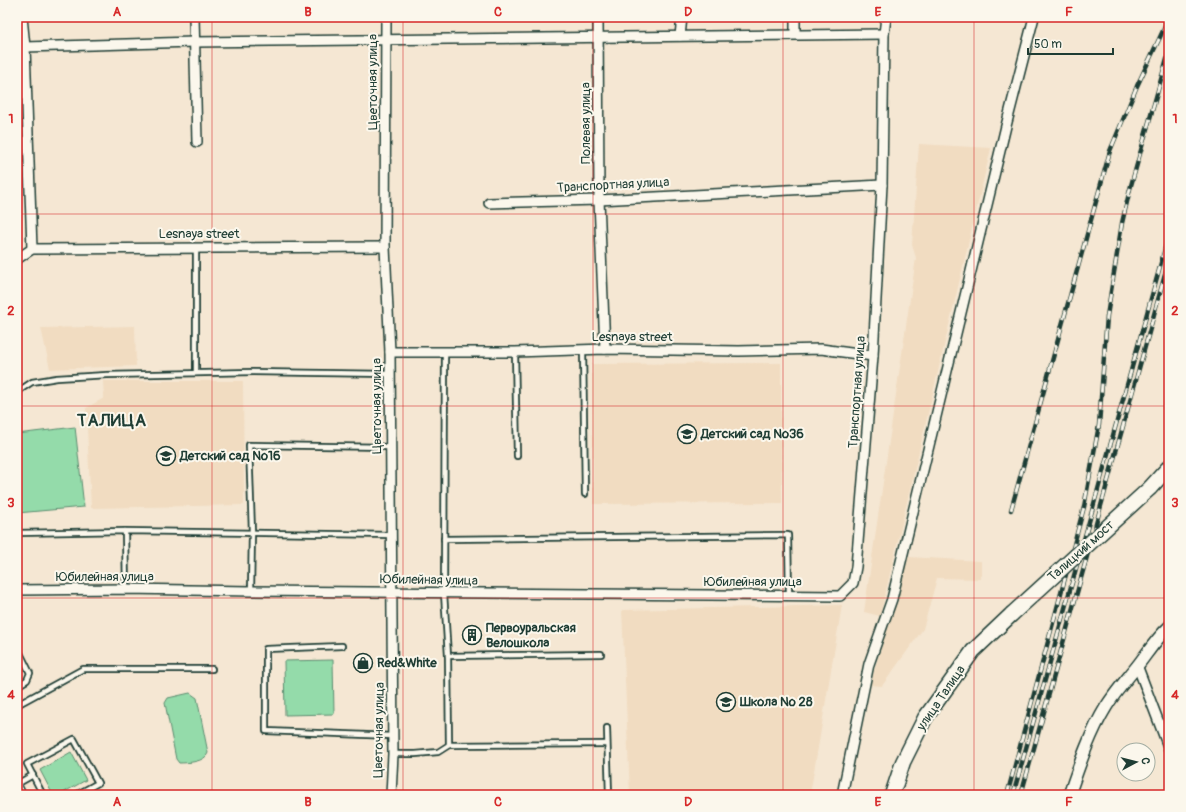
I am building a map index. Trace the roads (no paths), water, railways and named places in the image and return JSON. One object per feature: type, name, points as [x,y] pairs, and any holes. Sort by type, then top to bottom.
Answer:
[{"type":"main road","name":"Талицкий мост","points":[[1012,614],[1150,488],[1169,467]]},
{"type":"main road","name":"улица Талица","points":[[892,795],[903,762],[925,718],[973,651],[1012,614]]},
{"type":"street","points":[[17,259],[32,249],[21,48],[22,17]]},
{"type":"street","points":[[194,17],[197,142]]},
{"type":"street","name":"Цветочная улица","points":[[386,17],[385,246],[390,352],[393,754],[390,795]]},
{"type":"street","name":"Полевая улица","points":[[598,17],[599,200],[604,349]]},
{"type":"street","points":[[680,36],[682,17]]},
{"type":"street","points":[[795,17],[796,34]]},
{"type":"street","name":"Транспортная улица","points":[[840,596],[853,583],[856,567],[873,356],[882,185],[884,34],[886,17]]},
{"type":"street","points":[[842,795],[869,664],[892,599],[1004,133],[1034,17]]},
{"type":"street","points":[[21,48],[194,42],[884,34]]},
{"type":"street","name":"Транспортная улица","points":[[489,203],[599,200],[744,191],[882,185]]},
{"type":"street","name":"Lesnaya street","points":[[32,249],[385,246]]},
{"type":"street","name":"Lesnaya street","points":[[390,352],[515,352],[604,349],[739,351],[821,349],[873,356]]},
{"type":"street","name":"Юбилейная улица","points":[[17,590],[126,588],[250,591],[840,596]]},
{"type":"street","points":[[1069,795],[1101,717],[1123,682],[1151,646],[1169,627]]},
{"type":"street","points":[[1137,665],[1169,749]]},
{"type":"street","points":[[17,789],[20,795]]},
{"type":"lane","points":[[196,247],[196,373]]},
{"type":"lane","points":[[583,350],[585,494]]},
{"type":"lane","points":[[445,352],[444,593],[448,656],[449,745]]},
{"type":"lane","points":[[515,352],[517,456]]},
{"type":"lane","points":[[17,392],[32,382],[57,378],[107,375],[253,372],[390,374]]},
{"type":"lane","points":[[250,591],[252,532],[249,445],[391,447]]},
{"type":"lane","points":[[125,531],[126,588]]},
{"type":"lane","points":[[17,533],[125,531],[391,535]]},
{"type":"lane","points":[[444,539],[788,535],[789,595]]},
{"type":"lane","points":[[342,646],[266,649],[266,731],[392,736]]},
{"type":"lane","points":[[17,686],[27,680],[30,673],[18,649]]},
{"type":"lane","points":[[448,656],[601,654]]},
{"type":"lane","points":[[17,705],[83,669],[212,669]]},
{"type":"lane","points":[[607,728],[609,795]]},
{"type":"lane","points":[[43,795],[27,764],[74,739],[98,783],[76,795]]},
{"type":"lane","points":[[393,754],[438,752],[449,745],[607,744]]},
{"type":"lane","points":[[17,784],[32,775]]},
{"type":"railway","points":[[1011,510],[1110,151],[1137,86],[1169,18]]},
{"type":"railway","points":[[1007,795],[1084,507],[1099,425],[1107,316],[1122,223],[1130,189],[1169,51]]},
{"type":"railway","points":[[1013,795],[1169,234]]},
{"type":"railway","points":[[1021,795],[1169,260]]},
{"type":"place","name":"Детский сад №36","points":[[687,434]]},
{"type":"place","name":"Детский сад №16","points":[[166,456]]},
{"type":"place","name":"Первоуральская Велошкола","points":[[472,635]]},
{"type":"place","name":"Red&White","points":[[363,663]]},
{"type":"place","name":"Школа № 28","points":[[726,702]]},
{"type":"district","name":"ТАЛИЦА","points":[[112,420]]}]
